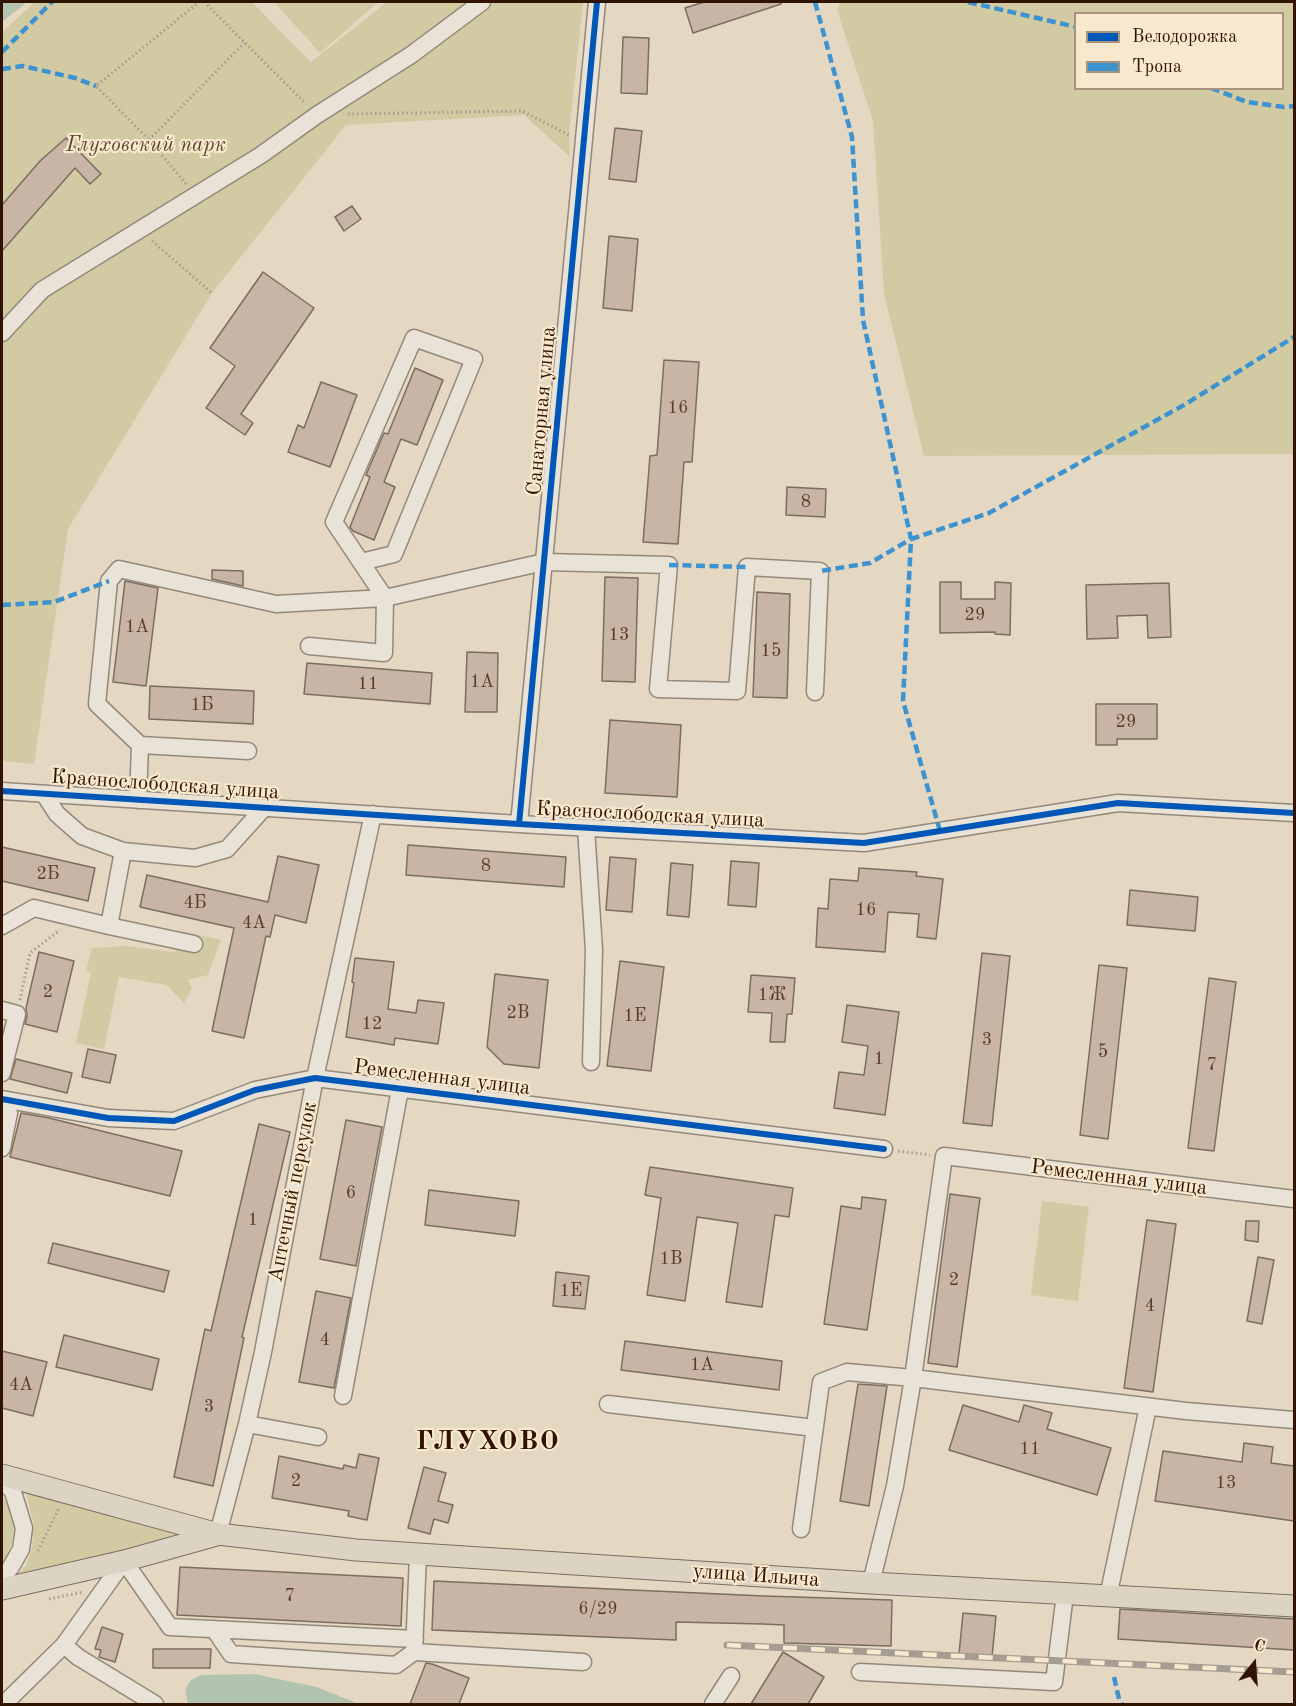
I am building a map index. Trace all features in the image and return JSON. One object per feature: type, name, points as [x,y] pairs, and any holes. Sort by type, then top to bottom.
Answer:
[{"type":"main road","points":[[2,1477],[218,1534]]},
{"type":"main road","name":"улица Ильича","points":[[218,1534],[418,1554],[871,1583],[1294,1606]]},
{"type":"main road","points":[[2,1589],[124,1561],[218,1534]]},
{"type":"street","points":[[2,333],[42,290],[261,155],[317,115],[411,55],[482,2]]},
{"type":"street","name":"Санаторная улица","points":[[519,824],[597,2]]},
{"type":"street","points":[[309,646],[384,653],[385,597],[361,562],[334,522],[414,338],[474,359],[394,554],[361,562]]},
{"type":"street","points":[[248,751],[140,745],[97,704],[109,581],[119,569],[276,604],[385,597],[544,562],[669,565],[658,689],[736,691],[747,567],[820,571],[815,692]]},
{"type":"street","points":[[138,800],[140,745]]},
{"type":"street","name":"Краснослободская улица","points":[[2,791],[519,824],[864,843],[1118,803],[1294,813]]},
{"type":"street","points":[[44,794],[57,814],[82,836],[123,852],[195,858],[227,849],[264,808]]},
{"type":"street","name":"Аптечный переулок","points":[[218,1534],[266,1341],[315,1078],[373,814]]},
{"type":"street","points":[[586,828],[594,950],[591,1062]]},
{"type":"street","points":[[109,926],[123,852]]},
{"type":"street","points":[[2,926],[34,908],[194,944]]},
{"type":"street","points":[[2,1073],[9,1012]]},
{"type":"street","name":"Ремесленная улица","points":[[2,1099],[108,1118],[174,1121],[255,1090],[315,1078],[884,1149]]},
{"type":"street","points":[[343,1396],[400,1089]]},
{"type":"street","points":[[2,1104],[9,1113],[2,1148]]},
{"type":"street","points":[[871,1583],[895,1486],[913,1378],[944,1156]]},
{"type":"street","name":"Ремесленная улица","points":[[944,1156],[1294,1199]]},
{"type":"street","points":[[801,1529],[821,1382],[847,1372],[1148,1407],[1294,1420]]},
{"type":"street","points":[[608,1404],[815,1428]]},
{"type":"street","points":[[1108,1597],[1148,1407]]},
{"type":"street","points":[[247,1424],[318,1437]]},
{"type":"street","points":[[2,1477],[13,1492],[24,1528],[21,1549],[2,1578]]},
{"type":"street","points":[[214,1629],[231,1654],[396,1665],[415,1646],[418,1554]]},
{"type":"street","points":[[4,1704],[64,1645],[124,1561],[170,1627],[583,1662]]},
{"type":"street","points":[[860,1672],[1054,1682],[1065,1594]]},
{"type":"street","points":[[64,1645],[78,1657],[155,1704]]},
{"type":"street","points":[[713,1704],[731,1676]]},
{"type":"path","points":[[195,194],[149,140],[96,86],[201,2],[317,115],[522,111],[584,143]]},
{"type":"path","points":[[149,140],[244,43]]},
{"type":"path","points":[[139,229],[212,293]]},
{"type":"path","points":[[9,1012],[30,953],[75,918]]},
{"type":"path","points":[[884,1149],[944,1156]]},
{"type":"path","points":[[33,1560],[59,1509]]},
{"type":"green space","name":"Глуховский парк","points":[[35,2],[252,2],[311,62],[387,2],[583,2],[569,135],[570,157],[524,115],[346,125],[212,293],[68,529],[34,764],[2,761],[2,32]]},
{"type":"green space","points":[[274,2],[378,2],[320,53]]},
{"type":"green space","points":[[840,2],[1294,2],[1294,454],[924,456],[884,294],[873,121],[837,10]]},
{"type":"green space","points":[[182,931],[221,940],[208,975],[188,980],[192,989],[184,1003],[167,985],[119,977],[104,1049],[76,1043],[91,972],[86,971],[92,948],[126,946],[175,952]]},
{"type":"green space","points":[[1042,1201],[1089,1207],[1078,1301],[1031,1295]]},
{"type":"green space","points":[[26,1493],[182,1533],[14,1580],[26,1565],[32,1548],[34,1525]]},
{"type":"green space","points":[[2,1495],[14,1523],[12,1542],[2,1563]]},
{"type":"shaded area","points":[[2,2],[27,2],[2,22]]},
{"type":"shaded area","points":[[254,1674],[317,1687],[359,1704],[188,1704],[185,1690],[191,1680],[201,1675]]},
{"type":"building","points":[[704,2],[781,2],[781,4],[693,33],[685,8]]},
{"type":"building","points":[[623,37],[649,38],[647,94],[621,93]]},
{"type":"building","points":[[615,128],[642,131],[636,182],[609,179]]},
{"type":"building","points":[[66,138],[101,174],[90,184],[75,168],[2,251],[2,205],[40,161]]},
{"type":"building","points":[[352,206],[361,219],[344,231],[335,217]]},
{"type":"building","points":[[609,236],[638,239],[632,311],[603,308]]},
{"type":"building","points":[[263,272],[314,308],[241,414],[253,423],[245,435],[206,408],[235,366],[210,348]]},
{"type":"building","points":[[664,360],[699,362],[692,462],[684,462],[678,544],[643,542],[650,456],[657,455]]},
{"type":"building","points":[[415,368],[443,380],[417,445],[401,439],[384,482],[395,487],[374,540],[353,531],[350,527],[370,477],[366,475],[384,433],[388,434]]},
{"type":"building","points":[[321,382],[357,395],[330,467],[288,452],[298,425],[304,428]]},
{"type":"building","points":[[787,487],[826,489],[825,517],[786,515]]},
{"type":"building","points":[[212,570],[243,571],[243,586],[212,579]]},
{"type":"building","points":[[605,577],[638,578],[635,682],[602,681]]},
{"type":"building","points":[[125,581],[158,588],[146,686],[113,682]]},
{"type":"building","points":[[940,582],[961,582],[961,599],[995,599],[995,582],[1011,583],[1010,635],[995,634],[995,632],[940,633]]},
{"type":"building","points":[[1169,583],[1171,637],[1148,638],[1147,615],[1117,616],[1118,638],[1087,639],[1086,585]]},
{"type":"building","points":[[757,592],[790,594],[787,698],[753,697]]},
{"type":"building","points":[[467,652],[498,653],[497,712],[465,712]]},
{"type":"building","points":[[307,663],[432,673],[430,704],[304,694]]},
{"type":"building","points":[[150,686],[254,691],[253,724],[149,719]]},
{"type":"building","points":[[1096,704],[1157,704],[1157,739],[1117,739],[1117,745],[1096,745]]},
{"type":"building","points":[[610,720],[681,725],[677,797],[605,793]]},
{"type":"building","points":[[408,845],[566,857],[564,887],[406,875]]},
{"type":"building","points":[[2,847],[95,868],[88,901],[2,881]]},
{"type":"building","points":[[278,856],[319,865],[306,923],[275,915],[270,937],[266,936],[244,1038],[212,1031],[234,928],[140,907],[147,875],[268,902]]},
{"type":"building","points":[[610,857],[636,859],[632,912],[606,910]]},
{"type":"building","points":[[731,861],[759,863],[756,907],[728,905]]},
{"type":"building","points":[[671,863],[693,865],[689,917],[667,915]]},
{"type":"building","points":[[859,868],[917,872],[916,876],[943,879],[936,939],[917,937],[919,914],[888,912],[885,952],[816,947],[818,908],[828,909],[830,879],[858,881]]},
{"type":"building","points":[[1130,890],[1198,897],[1195,931],[1127,925]]},
{"type":"building","points":[[39,952],[74,961],[57,1032],[25,1024],[26,1008]]},
{"type":"building","points":[[982,953],[1010,956],[992,1126],[963,1123]]},
{"type":"building","points":[[355,958],[394,962],[388,1009],[416,1013],[418,1000],[444,1003],[438,1044],[395,1038],[394,1045],[346,1037],[354,983],[352,982]]},
{"type":"building","points":[[620,961],[664,967],[651,1071],[607,1066]]},
{"type":"building","points":[[1099,965],[1127,968],[1108,1139],[1080,1135]]},
{"type":"building","points":[[495,974],[548,980],[539,1068],[504,1064],[487,1047]]},
{"type":"building","points":[[751,975],[795,978],[792,1014],[787,1014],[785,1042],[770,1042],[772,1013],[748,1012]]},
{"type":"building","points":[[1209,978],[1236,982],[1214,1151],[1188,1148]]},
{"type":"building","points":[[847,1005],[899,1012],[885,1115],[834,1108],[839,1072],[864,1075],[868,1046],[842,1042]]},
{"type":"building","points":[[88,1049],[116,1055],[110,1083],[82,1077]]},
{"type":"building","points":[[16,1059],[72,1073],[67,1093],[10,1079]]},
{"type":"building","points":[[21,1113],[182,1151],[170,1196],[10,1157]]},
{"type":"building","points":[[346,1120],[382,1127],[356,1266],[320,1259]]},
{"type":"building","points":[[259,1124],[290,1132],[242,1337],[244,1338],[213,1486],[174,1477],[205,1329],[211,1331]]},
{"type":"building","points":[[650,1167],[793,1188],[789,1217],[775,1215],[762,1307],[726,1302],[738,1223],[697,1217],[685,1301],[647,1295],[661,1198],[645,1195]]},
{"type":"building","points":[[429,1190],[519,1201],[515,1236],[425,1225]]},
{"type":"building","points":[[950,1194],[980,1198],[957,1367],[928,1363]]},
{"type":"building","points":[[862,1197],[886,1200],[867,1330],[824,1324],[841,1206],[861,1209]]},
{"type":"building","points":[[1147,1220],[1176,1224],[1153,1392],[1124,1388]]},
{"type":"building","points":[[1246,1221],[1259,1221],[1258,1242],[1245,1240]]},
{"type":"building","points":[[53,1243],[169,1271],[164,1292],[48,1263]]},
{"type":"building","points":[[1258,1257],[1274,1260],[1262,1324],[1247,1321]]},
{"type":"building","points":[[556,1272],[589,1276],[585,1309],[553,1306]]},
{"type":"building","points":[[316,1291],[351,1298],[334,1388],[299,1382]]},
{"type":"building","points":[[64,1335],[159,1359],[152,1390],[56,1367]]},
{"type":"building","points":[[625,1341],[782,1361],[779,1390],[621,1370]]},
{"type":"building","points":[[2,1351],[47,1362],[33,1416],[2,1408]]},
{"type":"building","points":[[858,1384],[887,1386],[869,1506],[840,1501]]},
{"type":"building","points":[[963,1405],[1019,1422],[1024,1405],[1052,1413],[1047,1429],[1111,1448],[1097,1495],[949,1450]]},
{"type":"building","points":[[1244,1443],[1273,1447],[1271,1463],[1294,1466],[1294,1521],[1155,1501],[1163,1451],[1242,1462]]},
{"type":"building","points":[[359,1454],[379,1458],[367,1520],[348,1516],[349,1511],[272,1498],[279,1456],[343,1469],[344,1465],[356,1468]]},
{"type":"building","points":[[424,1467],[446,1473],[438,1501],[453,1505],[448,1523],[434,1519],[430,1534],[408,1528]]},
{"type":"building","points":[[180,1567],[403,1578],[401,1626],[177,1615]]},
{"type":"building","points":[[434,1581],[892,1600],[891,1646],[784,1643],[784,1625],[763,1624],[676,1622],[676,1640],[432,1630]]},
{"type":"building","points":[[1120,1609],[1294,1619],[1294,1650],[1118,1639]]},
{"type":"building","points":[[963,1613],[996,1616],[992,1657],[959,1654]]},
{"type":"building","points":[[102,1627],[123,1634],[115,1662],[99,1657],[101,1650],[95,1649]]},
{"type":"building","points":[[153,1649],[211,1649],[210,1668],[153,1668]]},
{"type":"building","points":[[783,1652],[824,1677],[808,1704],[751,1704]]},
{"type":"building","points":[[426,1663],[469,1678],[459,1704],[410,1704]]},
{"type":"railway","points":[[727,1645],[1294,1672]]},
{"type":"marked path","points":[[2,52],[52,2]]},
{"type":"marked path","points":[[815,2],[852,137],[863,320],[911,539],[870,563],[820,571]]},
{"type":"marked path","points":[[968,2],[1074,27]]},
{"type":"marked path","points":[[2,69],[23,66],[75,78],[96,86]]},
{"type":"marked path","points":[[1216,90],[1247,102],[1284,107],[1294,106]]},
{"type":"marked path","points":[[940,831],[903,701],[911,539],[989,513],[1184,405],[1294,337]]},
{"type":"marked path","points":[[669,565],[747,567]]},
{"type":"marked path","points":[[2,605],[54,602],[109,581]]},
{"type":"marked path","points":[[1114,1677],[1122,1704]]},
{"type":"cycle path","points":[[519,824],[597,2]]},
{"type":"cycle path","points":[[2,791],[519,824],[864,843],[1118,803],[1294,813]]},
{"type":"cycle path","points":[[2,1099],[108,1118],[174,1121],[255,1090],[315,1078],[884,1149]]},
{"type":"district","name":"ГЛУХОВО","points":[[488,1442]]}]
